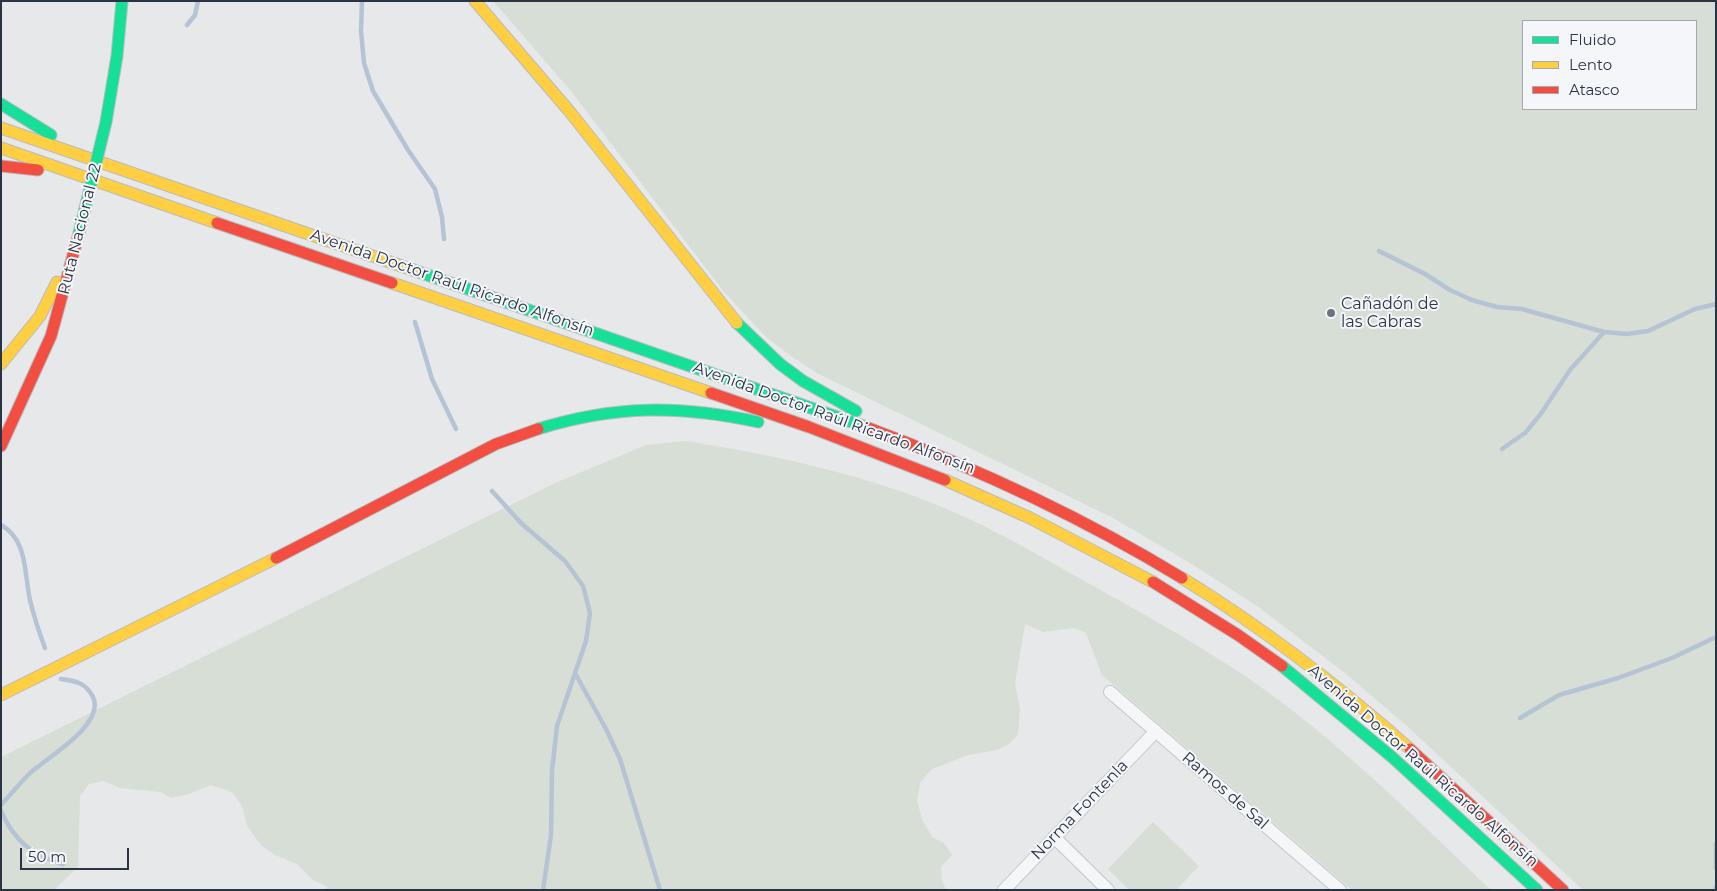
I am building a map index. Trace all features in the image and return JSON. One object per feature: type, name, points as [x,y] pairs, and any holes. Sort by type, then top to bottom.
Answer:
[{"type":"highway","points":[[118,1],[120,22]]},
{"type":"highway","name":"Ruta Nacional 22","points":[[1,446],[50,336],[65,290],[106,122],[122,1]]},
{"type":"highway","points":[[476,1],[570,112],[708,290],[755,343],[802,381],[830,397],[976,469]]},
{"type":"highway","points":[[1,104],[91,159]]},
{"type":"highway","points":[[1,128],[91,159]]},
{"type":"highway","points":[[1,148],[102,182]]},
{"type":"highway","name":"Avenida Doctor Raúl Ricardo Alfonsín","points":[[91,159],[841,417],[976,469],[1075,518],[1156,562],[1283,645],[1367,712],[1563,890]]},
{"type":"highway","points":[[1,166],[32,169],[102,182]]},
{"type":"highway","name":"Avenida Doctor Raúl Ricardo Alfonsín","points":[[102,182],[736,401],[875,452],[1002,505],[1084,545],[1161,587],[1237,634],[1310,689],[1374,741],[1537,890]]},
{"type":"highway","points":[[1,364],[40,316],[79,233]]},
{"type":"highway","points":[[1,696],[325,534],[496,444],[576,416],[604,411],[656,408],[712,412],[747,419],[875,452]]},
{"type":"street","name":"Ramos de Sal","points":[[1110,692],[1340,890]]},
{"type":"street","name":"Norma Fontenla","points":[[1004,890],[1156,731]]},
{"type":"street","points":[[1054,838],[1108,890]]},
{"type":"shaded area","points":[[493,1],[1716,1],[1716,890],[1583,890],[1408,727],[1345,673],[1257,606],[1190,563],[1113,518],[817,373],[766,337],[724,292],[571,91]]},
{"type":"shaded area","points":[[686,441],[800,463],[884,486],[957,513],[1045,558],[1185,638],[1276,698],[1340,749],[1491,890],[1352,890],[1102,675],[1086,633],[1074,628],[1043,632],[1025,624],[1015,683],[1020,709],[1018,735],[1009,744],[997,750],[968,755],[932,769],[920,783],[917,801],[922,819],[932,837],[944,843],[952,855],[941,867],[942,881],[946,890],[325,890],[328,887],[313,880],[297,864],[275,855],[261,845],[247,826],[242,806],[232,792],[211,785],[189,794],[171,798],[161,792],[120,788],[104,781],[89,784],[80,796],[78,867],[54,890],[1,890],[1,757],[553,484],[646,445]]},
{"type":"shaded area","points":[[1153,822],[1199,866],[1176,890],[1129,890],[1108,869]]},
{"type":"waterway","points":[[187,25],[195,15],[198,1]]},
{"type":"waterway","points":[[362,1],[361,31],[364,63],[373,91],[408,150],[435,189],[442,217],[444,239]]},
{"type":"waterway","points":[[1379,251],[1472,300],[1497,307],[1522,309],[1604,332],[1627,334],[1648,331],[1695,309],[1716,304]]},
{"type":"waterway","points":[[415,322],[432,379],[456,429]]},
{"type":"waterway","points":[[1502,449],[1525,433],[1540,415],[1570,370],[1604,332]]},
{"type":"waterway","points":[[492,491],[521,523],[565,561],[583,586],[590,613],[586,641],[557,726],[552,771],[551,835],[543,890]]},
{"type":"waterway","points":[[1,525],[10,531],[20,548],[30,600],[45,648]]},
{"type":"waterway","points":[[1520,718],[1559,695],[1618,678],[1672,658],[1716,637]]},
{"type":"waterway","points":[[575,673],[606,729],[620,759],[660,890]]},
{"type":"waterway","points":[[1,805],[30,773],[73,740],[91,718],[95,707],[90,692],[80,684],[61,679]]},
{"type":"waterway","points":[[1,811],[12,830],[25,845],[42,856],[63,864]]},
{"type":"waterway","points":[[1716,844],[1716,868]]},
{"type":"traffic: fast","points":[[106,122],[117,56],[122,1]]},
{"type":"traffic: fast","points":[[1,104],[51,135]]},
{"type":"traffic: fast","points":[[79,233],[106,122]]},
{"type":"traffic: fast","points":[[413,270],[866,427]]},
{"type":"traffic: fast","points":[[737,323],[780,364],[803,381],[856,411]]},
{"type":"traffic: fast","points":[[538,429],[594,415],[648,410],[702,413],[758,422]]},
{"type":"traffic: fast","points":[[1282,666],[1392,757],[1537,890]]},
{"type":"traffic: slow","points":[[475,1],[570,112],[737,323]]},
{"type":"traffic: slow","points":[[1,128],[413,270]]},
{"type":"traffic: slow","points":[[1,148],[217,223]]},
{"type":"traffic: slow","points":[[1,364],[40,316],[57,282]]},
{"type":"traffic: slow","points":[[392,283],[711,393]]},
{"type":"traffic: slow","points":[[945,480],[1030,518],[1153,582]]},
{"type":"traffic: slow","points":[[1,695],[276,558]]},
{"type":"traffic: slow","points":[[1182,578],[1271,637],[1356,703],[1410,749]]},
{"type":"traffic: jam","points":[[1,166],[38,170]]},
{"type":"traffic: jam","points":[[217,223],[392,283]]},
{"type":"traffic: jam","points":[[1,446],[51,336],[79,233]]},
{"type":"traffic: jam","points":[[711,393],[809,427],[945,480]]},
{"type":"traffic: jam","points":[[866,427],[948,459],[1028,495],[1106,534],[1182,578]]},
{"type":"traffic: jam","points":[[276,558],[496,444],[538,429]]},
{"type":"traffic: jam","points":[[1153,582],[1238,635],[1282,666]]},
{"type":"traffic: jam","points":[[1410,749],[1563,890]]},
{"type":"place","name":"Cañadón de las Cabras","points":[[1331,313]]}]
